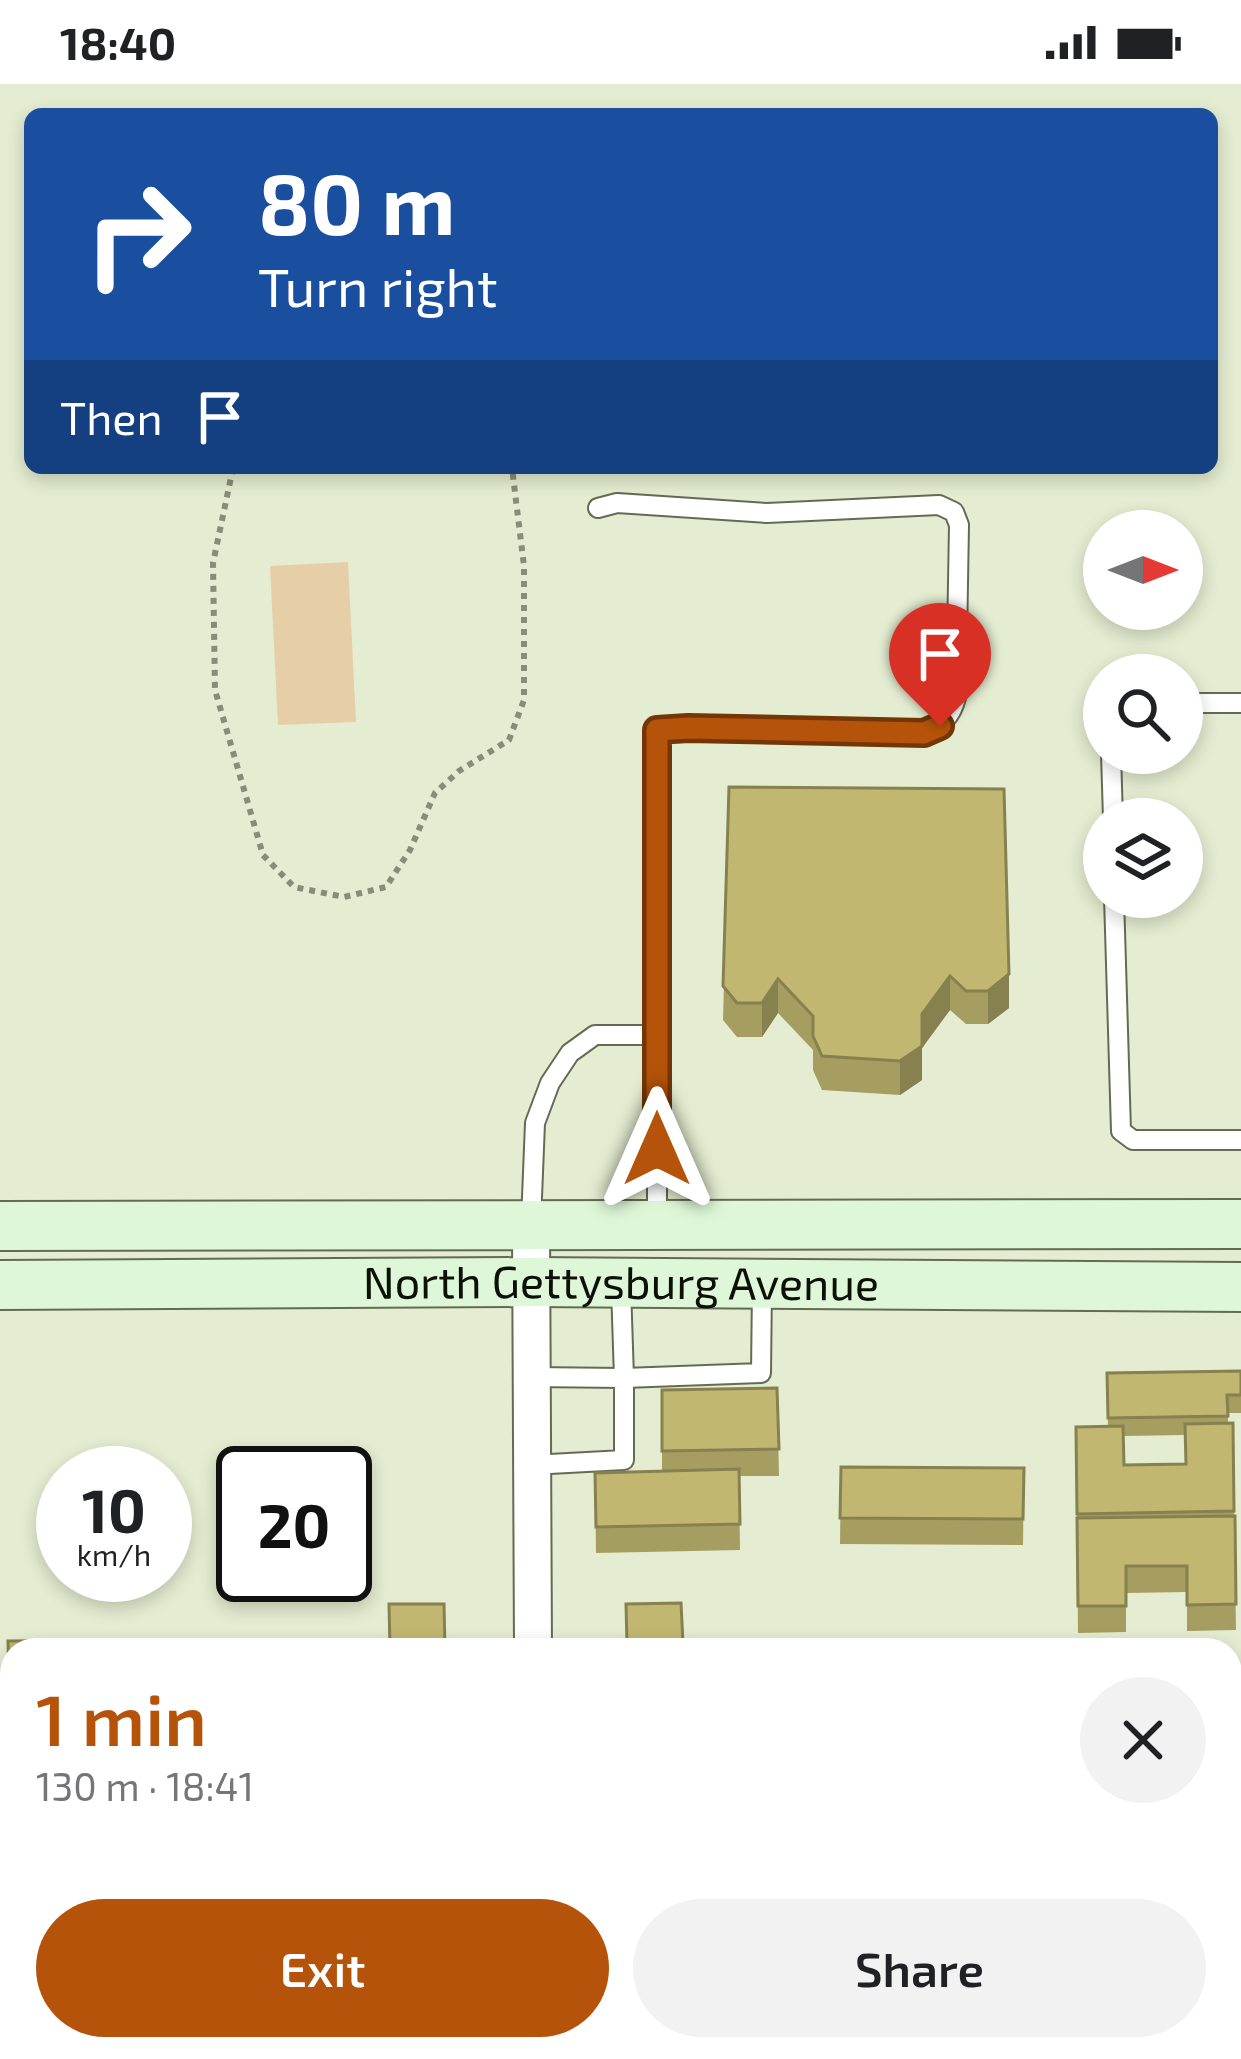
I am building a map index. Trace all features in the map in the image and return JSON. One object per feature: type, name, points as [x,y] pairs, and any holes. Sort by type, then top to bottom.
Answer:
[{"type":"main road","name":"North Gettysburg Avenue","points":[[0,1226],[1241,1224]]},
{"type":"main road","name":"North Gettysburg Avenue","points":[[0,1285],[621,1282],[1241,1287]]},
{"type":"street","points":[[531,1224],[533,1638]]},
{"type":"lane","points":[[598,508],[617,503],[767,513],[939,506],[954,512],[958,526],[956,698],[952,713],[940,726],[924,733],[657,730],[657,1224]]},
{"type":"lane","points":[[1203,703],[1241,703]]},
{"type":"lane","points":[[1115,918],[1121,1131],[1133,1140],[1241,1140]]},
{"type":"lane","points":[[531,1224],[536,1123],[550,1083],[570,1053],[595,1035],[657,1035]]},
{"type":"lane","points":[[531,1465],[624,1460],[621,1282]]},
{"type":"lane","points":[[531,1378],[761,1373],[762,1283]]},
{"type":"path","points":[[232,474],[213,563],[215,690],[262,855],[294,887],[344,897],[386,887],[410,850],[435,793],[459,770],[509,740],[524,700],[524,566],[513,474]]},
{"type":"shaded area","points":[[348,562],[356,722],[278,725],[270,566]]},
{"type":"building","points":[[729,787],[1004,789],[1009,974],[988,991],[966,991],[950,976],[922,1014],[922,1046],[900,1061],[822,1056],[813,1036],[813,1016],[778,979],[762,1003],[737,1003],[723,986]]},
{"type":"building","points":[[1241,1371],[1241,1395],[1227,1395],[1228,1416],[1108,1418],[1107,1373]]},
{"type":"building","points":[[777,1388],[779,1449],[662,1451],[662,1390]]},
{"type":"building","points":[[1233,1423],[1234,1511],[1077,1514],[1076,1427],[1123,1426],[1124,1465],[1186,1464],[1185,1424]]},
{"type":"building","points":[[841,1467],[1024,1468],[1023,1519],[840,1518]]},
{"type":"building","points":[[739,1469],[740,1524],[596,1527],[595,1473]]},
{"type":"building","points":[[1235,1516],[1236,1604],[1187,1605],[1187,1566],[1126,1566],[1126,1606],[1078,1606],[1077,1518]]},
{"type":"building","points":[[681,1603],[683,1638],[627,1638],[626,1604]]},
{"type":"building","points":[[389,1604],[444,1604],[445,1638],[390,1638]]},
{"type":"route","points":[[657,1149],[657,730],[924,733],[940,726]]}]
